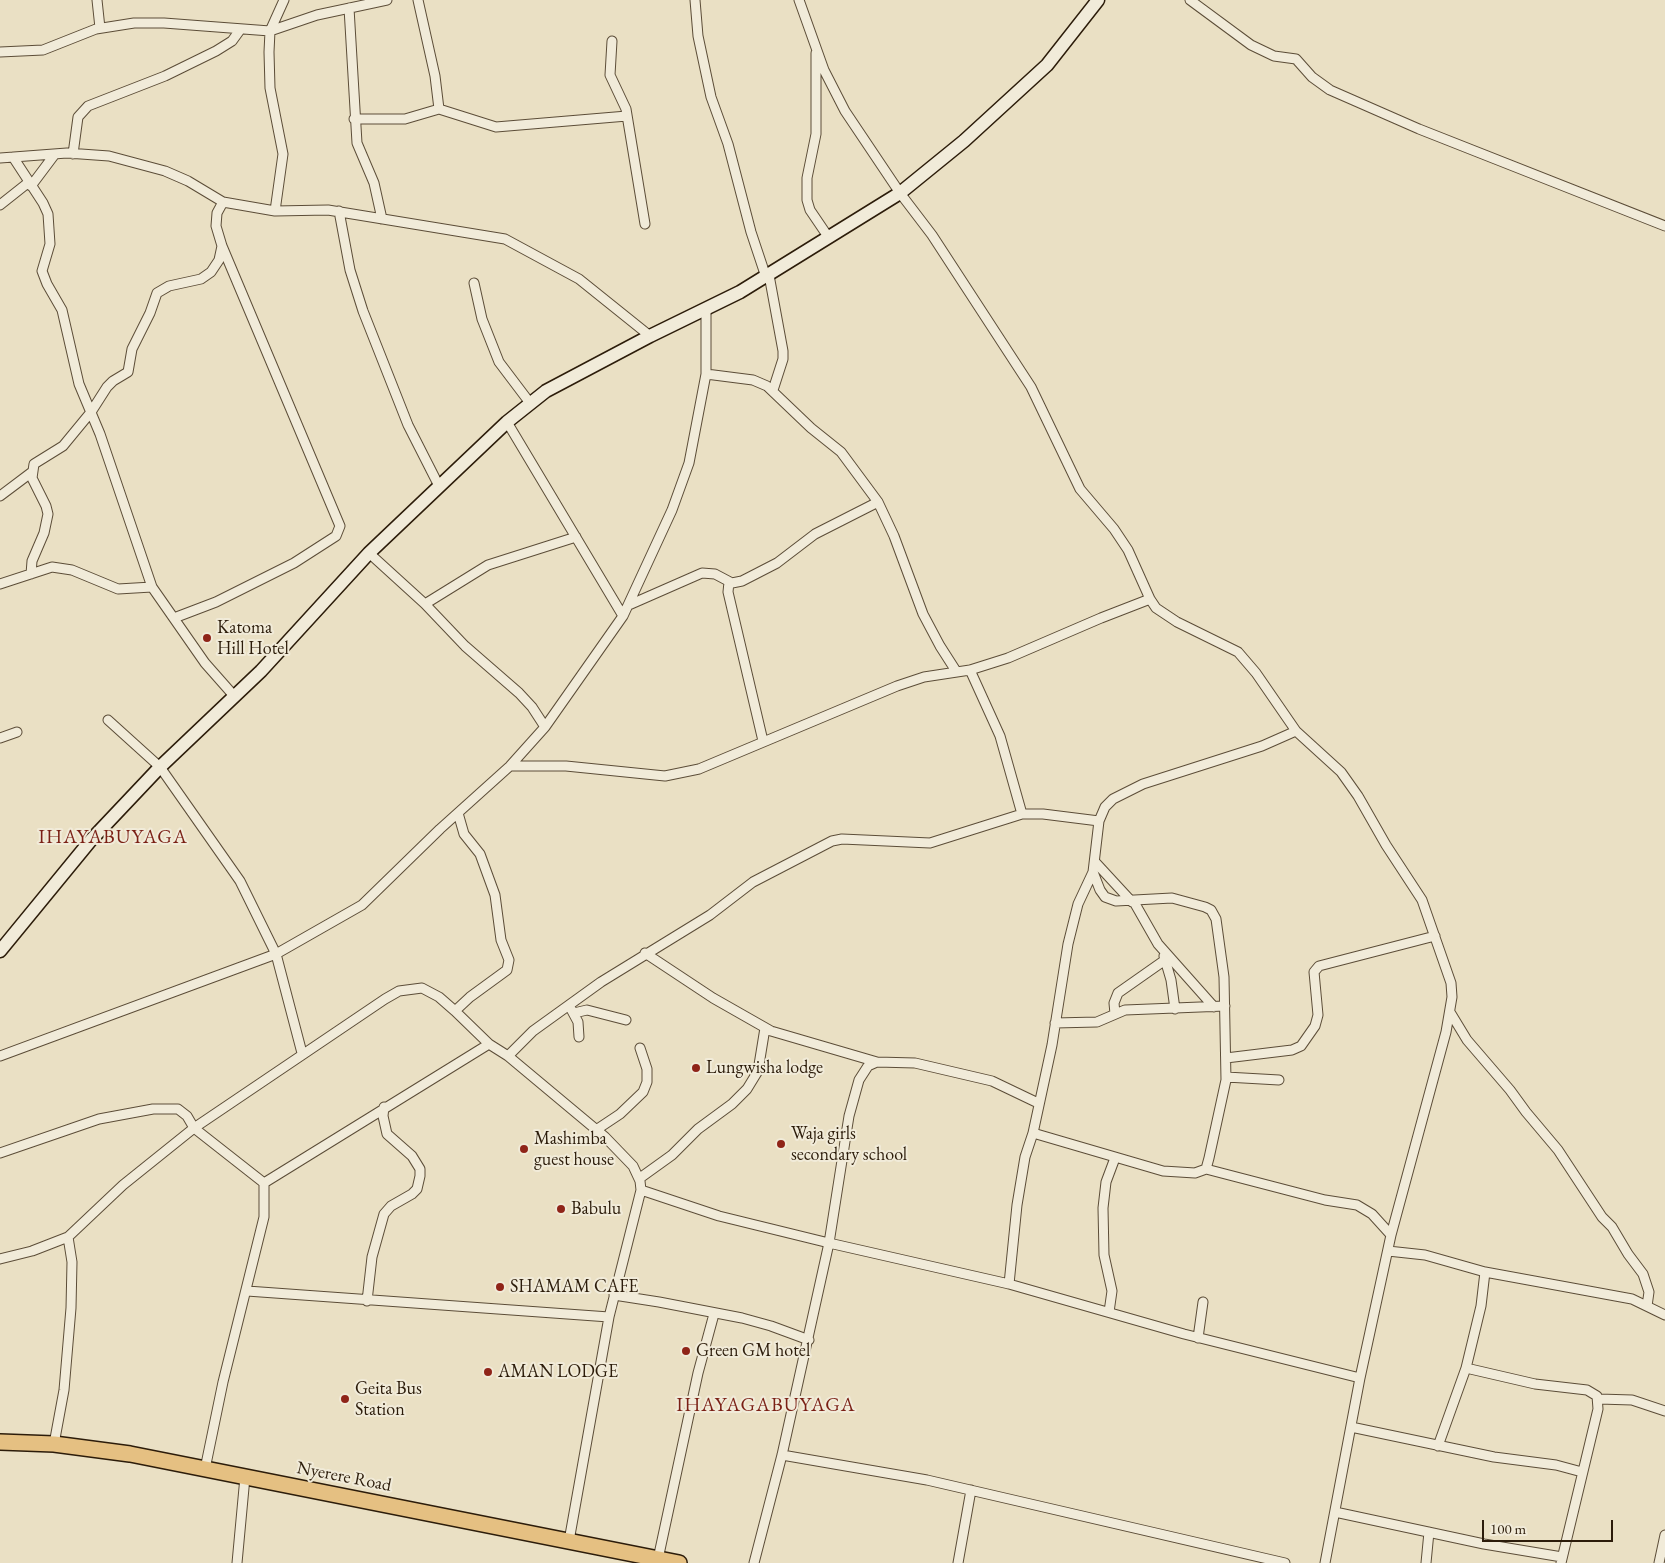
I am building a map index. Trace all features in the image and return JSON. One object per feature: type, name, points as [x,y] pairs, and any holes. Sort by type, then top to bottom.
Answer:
[{"type":"highway","name":"Nyerere Road","points":[[0,1442],[54,1444],[130,1454],[679,1563]]},
{"type":"main road","points":[[0,951],[91,840],[160,767],[235,697],[369,553],[506,422],[546,391],[768,276],[900,193],[964,141],[1047,65],[1098,0]]},
{"type":"street","points":[[98,0],[100,28]]},
{"type":"street","points":[[276,211],[283,154],[270,88],[270,31],[284,0]]},
{"type":"street","points":[[0,52],[43,50],[100,28],[126,24],[164,23],[270,31],[317,15],[369,2],[387,0]]},
{"type":"street","points":[[418,0],[435,76],[439,109]]},
{"type":"street","points":[[695,0],[698,36],[711,97],[728,144],[751,232],[768,276],[783,351],[783,359],[773,390]]},
{"type":"street","points":[[799,0],[816,49],[845,111],[900,193],[932,235],[1031,388],[1080,490],[1114,529],[1128,550],[1150,599],[1156,608],[1177,622],[1238,652],[1256,673],[1296,731],[1341,772],[1358,796],[1386,845],[1422,900],[1451,983],[1450,1012],[1421,1130],[1391,1235],[1360,1378],[1326,1563]]},
{"type":"street","points":[[1190,0],[1251,45],[1274,56],[1296,59],[1314,79],[1338,93],[1522,171],[1594,196],[1665,226]]},
{"type":"street","points":[[349,8],[354,119],[357,143],[374,183],[382,219]]},
{"type":"street","points":[[73,154],[78,117],[88,106],[164,76],[216,50],[232,41],[240,30]]},
{"type":"street","points":[[612,41],[610,75],[626,108],[645,224]]},
{"type":"street","points":[[816,49],[816,127],[806,195],[810,210],[829,238]]},
{"type":"street","points":[[354,119],[405,119],[439,109],[496,127],[627,116]]},
{"type":"street","points":[[0,205],[30,184],[55,154]]},
{"type":"street","points":[[0,158],[55,154],[109,156],[165,171],[188,180],[224,202],[276,211],[339,211],[476,232],[505,239],[520,245],[579,279],[650,336]]},
{"type":"street","points":[[13,157],[46,208],[50,244],[42,271],[62,310],[79,384],[100,434],[152,587],[205,664],[235,697]]},
{"type":"street","points":[[174,618],[216,602],[294,563],[336,536],[340,526],[222,246],[216,226],[217,213],[224,202]]},
{"type":"street","points":[[339,211],[350,270],[363,311],[408,425],[439,486]]},
{"type":"street","points":[[31,574],[32,561],[44,533],[48,514],[32,478],[34,464],[63,446],[113,381],[128,372],[132,349],[150,313],[157,293],[169,286],[201,279],[219,260],[222,246]]},
{"type":"street","points":[[474,283],[482,319],[499,362],[530,403]]},
{"type":"street","points":[[0,1056],[276,954],[362,905],[510,766],[545,727],[623,616],[672,510],[689,463],[706,374],[706,308]]},
{"type":"street","points":[[706,374],[753,380],[773,390],[797,416],[841,452],[878,502],[894,536],[923,614],[956,671]]},
{"type":"street","points":[[506,422],[623,616]]},
{"type":"street","points":[[0,496],[32,472]]},
{"type":"street","points":[[629,605],[702,573],[711,573],[729,582],[742,581],[777,563],[814,534],[878,502]]},
{"type":"street","points":[[425,604],[488,565],[576,537]]},
{"type":"street","points":[[369,553],[425,604],[465,646],[519,693],[532,706],[545,727]]},
{"type":"street","points":[[0,584],[52,567],[72,570],[118,589],[152,587]]},
{"type":"street","points":[[729,582],[728,592],[764,740]]},
{"type":"street","points":[[510,766],[566,766],[665,776],[699,769],[764,740],[897,686],[924,677],[970,670],[1035,648],[1100,618],[1150,599]]},
{"type":"street","points":[[970,670],[1000,736],[1022,814]]},
{"type":"street","points":[[108,720],[160,767],[240,881],[276,954],[302,1052]]},
{"type":"street","points":[[1206,1169],[1226,1077],[1225,1006],[1220,938],[1216,919],[1211,910],[1172,898],[1133,902],[1116,901],[1105,897],[1100,890],[1095,867],[1099,821],[1105,806],[1113,798],[1143,784],[1262,746],[1296,731]]},
{"type":"street","points":[[0,738],[18,732]]},
{"type":"street","points":[[455,1011],[470,997],[507,970],[510,965],[501,940],[495,895],[480,854],[464,834],[458,813]]},
{"type":"street","points":[[508,1056],[533,1031],[568,1004],[645,953],[710,915],[752,882],[832,841],[842,839],[930,843],[1022,814],[1043,814],[1099,821]]},
{"type":"street","points":[[1095,867],[1133,902],[1150,933],[1214,1006]]},
{"type":"street","points":[[1009,1284],[1017,1205],[1025,1157],[1033,1133],[1055,1023],[1068,944],[1078,904],[1095,867]]},
{"type":"street","points":[[1226,1058],[1292,1050],[1301,1046],[1315,1026],[1318,1015],[1314,972],[1319,966],[1435,936]]},
{"type":"street","points":[[1163,948],[1171,980],[1175,1009]]},
{"type":"street","points":[[645,953],[765,1028],[877,1062],[914,1063],[992,1081],[1038,1103]]},
{"type":"street","points":[[1114,1014],[1114,1003],[1118,993],[1165,960]]},
{"type":"street","points":[[0,1259],[32,1251],[68,1237],[123,1185],[194,1128],[302,1052],[400,991],[422,988],[439,997],[489,1044],[508,1056],[596,1130],[634,1166],[640,1178],[641,1190],[608,1317],[569,1541]]},
{"type":"street","points":[[568,1004],[574,1014],[579,1037]]},
{"type":"street","points":[[1055,1023],[1097,1022],[1125,1010],[1225,1006]]},
{"type":"street","points":[[574,1014],[587,1010],[626,1020]]},
{"type":"street","points":[[1450,1012],[1467,1040],[1564,1157],[1602,1217],[1612,1227],[1628,1254],[1641,1270],[1649,1292],[1647,1306]]},
{"type":"street","points":[[640,1178],[672,1155],[698,1129],[732,1104],[748,1089],[758,1071],[765,1028]]},
{"type":"street","points":[[264,1183],[384,1107],[489,1044]]},
{"type":"street","points":[[596,1130],[620,1114],[642,1092],[647,1082],[647,1069],[640,1048]]},
{"type":"street","points":[[754,1563],[809,1340],[829,1243],[831,1220],[842,1174],[845,1141],[855,1092],[864,1071],[877,1062]]},
{"type":"street","points":[[1226,1077],[1279,1080]]},
{"type":"street","points":[[367,1301],[372,1256],[384,1214],[391,1206],[412,1194],[418,1186],[420,1176],[420,1170],[412,1156],[388,1134],[383,1116],[384,1107]]},
{"type":"street","points":[[0,1153],[99,1119],[153,1109],[178,1109],[187,1116],[194,1128],[264,1183]]},
{"type":"street","points":[[1033,1133],[1084,1146],[1115,1158],[1163,1171],[1195,1173],[1206,1169],[1325,1200],[1357,1205],[1372,1214],[1391,1235]]},
{"type":"street","points":[[1108,1312],[1112,1291],[1104,1255],[1103,1208],[1109,1170],[1115,1158]]},
{"type":"street","points":[[205,1468],[223,1382],[264,1217],[264,1183]]},
{"type":"street","points":[[641,1190],[719,1216],[1009,1284],[1198,1338],[1360,1378]]},
{"type":"street","points":[[54,1444],[64,1390],[71,1308],[72,1262],[68,1237]]},
{"type":"street","points":[[1388,1251],[1425,1255],[1485,1272],[1632,1300],[1665,1315]]},
{"type":"street","points":[[1438,1446],[1466,1368],[1482,1306],[1485,1272]]},
{"type":"street","points":[[246,1291],[608,1317]]},
{"type":"street","points":[[614,1295],[659,1302],[771,1326],[809,1340]]},
{"type":"street","points":[[1198,1338],[1203,1302]]},
{"type":"street","points":[[658,1559],[698,1374],[714,1314]]},
{"type":"street","points":[[1466,1368],[1535,1384],[1587,1390],[1594,1393],[1599,1399],[1632,1400],[1665,1411]]},
{"type":"street","points":[[1335,1512],[1562,1560],[1599,1399]]},
{"type":"street","points":[[1351,1427],[1494,1457],[1548,1464],[1582,1472]]},
{"type":"street","points":[[782,1455],[898,1474],[1285,1563]]},
{"type":"street","points":[[236,1563],[245,1476]]},
{"type":"street","points":[[958,1563],[971,1490]]},
{"type":"street","points":[[1426,1563],[1429,1532]]},
{"type":"street","points":[[1659,1563],[1665,1535]]},
{"type":"place","name":"Katoma Hill Hotel","points":[[207,638]]},
{"type":"place","name":"Lungwisha lodge","points":[[696,1068]]},
{"type":"place","name":"Waja girls secondary school","points":[[781,1144]]},
{"type":"place","name":"Mashimba guest house","points":[[524,1149]]},
{"type":"place","name":"Babulu","points":[[561,1209]]},
{"type":"place","name":"SHAMAM CAFE","points":[[500,1287]]},
{"type":"place","name":"Green GM hotel","points":[[686,1351]]},
{"type":"place","name":"AMAN LODGE","points":[[488,1372]]},
{"type":"place","name":"Geita Bus Station","points":[[345,1399]]},
{"type":"district","name":"IHAYABUYAGA","points":[[113,838]]},
{"type":"district","name":"IHAYAGABUYAGA","points":[[766,1406]]}]
